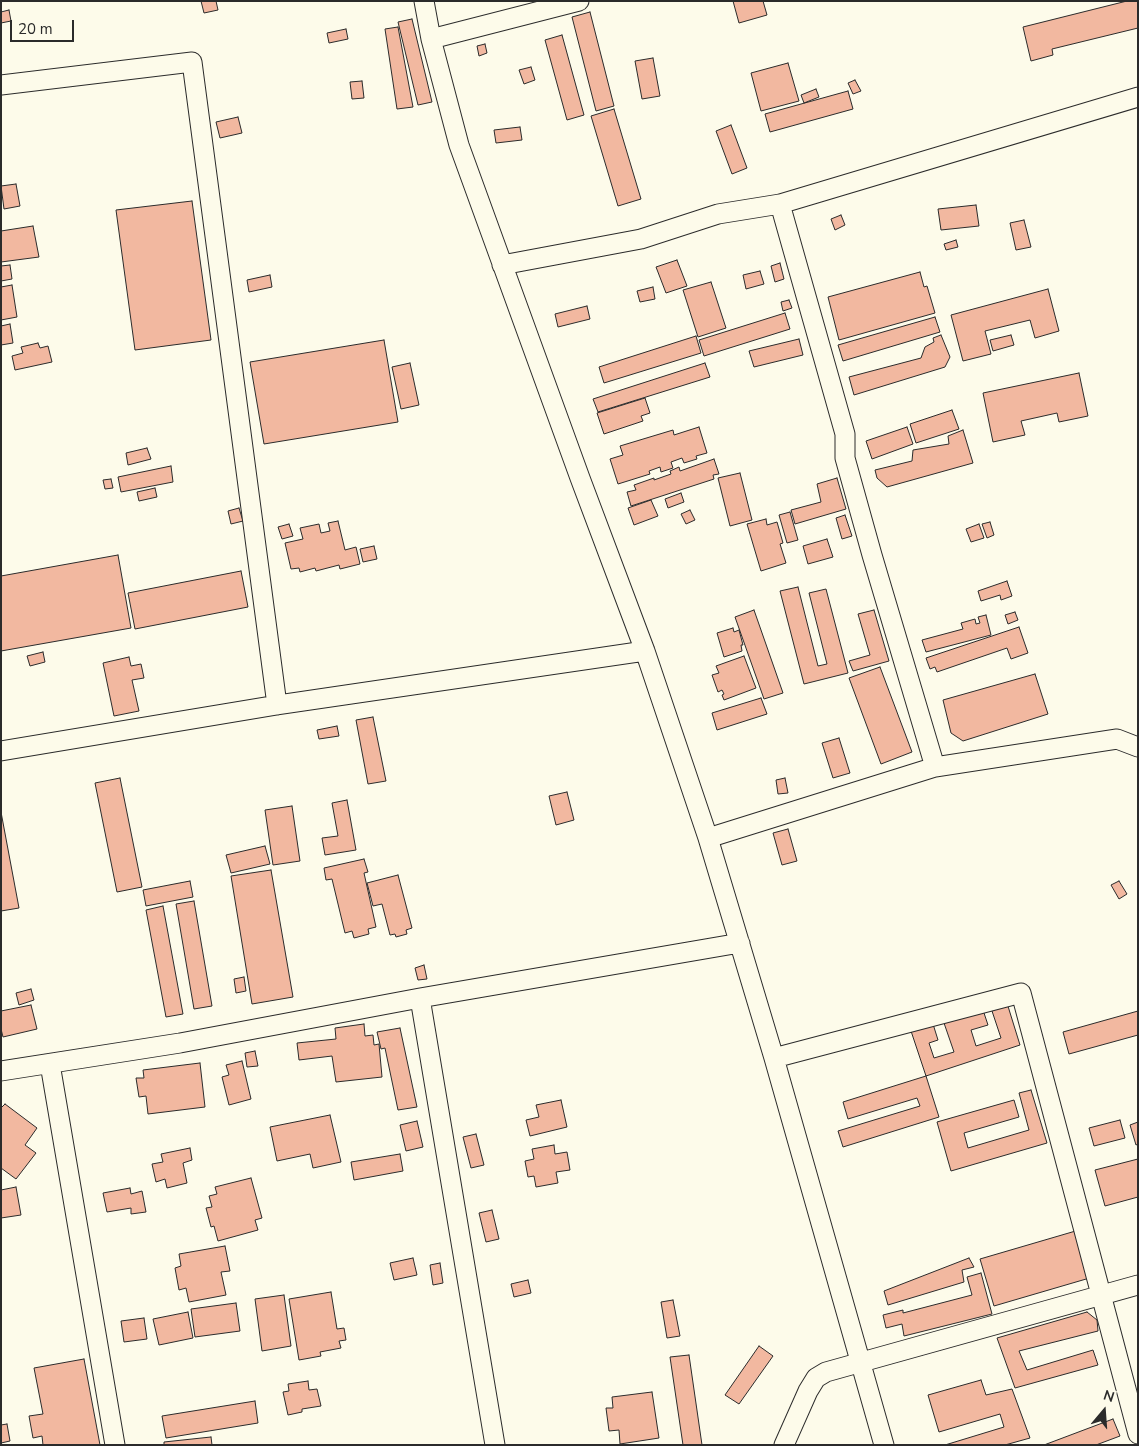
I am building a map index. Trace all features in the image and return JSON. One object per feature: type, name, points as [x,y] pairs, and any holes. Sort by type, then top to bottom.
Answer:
[{"type":"street","points":[[424,1],[431,39],[459,145],[645,651],[708,838],[774,1058],[884,1445]]},
{"type":"street","points":[[431,39],[579,1]]},
{"type":"street","points":[[1,85],[192,62],[277,705]]},
{"type":"street","points":[[502,265],[641,240],[718,214],[780,204],[1138,96]]},
{"type":"street","points":[[780,204],[845,434],[845,458],[935,767]]},
{"type":"street","points":[[1,751],[277,705],[645,651]]},
{"type":"street","points":[[708,838],[935,767],[1117,740],[1138,747]]},
{"type":"street","points":[[1,1071],[180,1043],[420,998],[740,943]]},
{"type":"street","points":[[774,1058],[1021,992],[1138,1434]]},
{"type":"street","points":[[420,998],[494,1445]]},
{"type":"street","points":[[50,1064],[115,1445]]},
{"type":"street","points":[[784,1445],[808,1391],[816,1378],[826,1372],[1138,1285]]},
{"type":"building","points":[[201,1],[216,1],[218,10],[204,13]]},
{"type":"building","points":[[733,1],[763,1],[767,15],[739,23]]},
{"type":"building","points":[[1127,1],[1138,1],[1138,28],[1052,49],[1053,55],[1031,61],[1023,27]]},
{"type":"building","points":[[9,10],[11,21],[1,23],[1,12]]},
{"type":"building","points":[[590,12],[614,106],[596,111],[572,17]]},
{"type":"building","points":[[412,19],[432,102],[418,105],[398,22]]},
{"type":"building","points":[[398,27],[413,107],[397,109],[385,29]]},
{"type":"building","points":[[346,29],[348,39],[329,43],[327,33]]},
{"type":"building","points":[[562,35],[584,115],[567,120],[545,40]]},
{"type":"building","points":[[485,44],[487,53],[479,56],[477,46]]},
{"type":"building","points":[[653,58],[660,96],[642,99],[635,61]]},
{"type":"building","points":[[788,63],[799,101],[761,111],[751,73]]},
{"type":"building","points":[[531,67],[535,80],[524,84],[519,70]]},
{"type":"building","points":[[855,80],[861,91],[853,94],[848,83]]},
{"type":"building","points":[[362,81],[364,98],[352,99],[350,82]]},
{"type":"building","points":[[816,89],[819,97],[804,103],[801,95]]},
{"type":"building","points":[[848,91],[853,109],[770,132],[765,114]]},
{"type":"building","points":[[614,109],[641,199],[618,206],[591,116]]},
{"type":"building","points":[[238,117],[242,133],[220,138],[216,122]]},
{"type":"building","points":[[731,125],[747,168],[732,174],[716,131]]},
{"type":"building","points":[[520,127],[522,140],[496,143],[494,130]]},
{"type":"building","points":[[16,184],[20,206],[4,209],[1,186]]},
{"type":"building","points":[[192,201],[211,340],[135,350],[116,210]]},
{"type":"building","points":[[976,205],[979,226],[941,230],[938,209]]},
{"type":"building","points":[[841,215],[845,225],[835,230],[831,219]]},
{"type":"building","points":[[1024,220],[1031,247],[1016,250],[1010,223]]},
{"type":"building","points":[[33,226],[39,257],[1,262],[1,231]]},
{"type":"building","points":[[956,240],[958,247],[946,250],[944,244]]},
{"type":"building","points":[[677,260],[687,286],[666,293],[656,267]]},
{"type":"building","points":[[780,263],[784,279],[775,282],[771,266]]},
{"type":"building","points":[[10,265],[12,279],[1,281],[1,266]]},
{"type":"building","points":[[760,271],[764,284],[746,289],[743,275]]},
{"type":"building","points":[[920,272],[924,287],[927,286],[935,313],[839,340],[828,297]]},
{"type":"building","points":[[270,275],[272,287],[249,292],[247,280]]},
{"type":"building","points":[[711,282],[726,328],[698,337],[683,290]]},
{"type":"building","points":[[12,285],[17,317],[1,320],[1,287]]},
{"type":"building","points":[[653,287],[655,299],[640,302],[637,291]]},
{"type":"building","points":[[1048,289],[1059,331],[1035,338],[1030,320],[985,331],[991,354],[963,361],[951,315]]},
{"type":"building","points":[[789,300],[792,308],[783,311],[781,302]]},
{"type":"building","points":[[587,306],[590,319],[558,327],[555,314]]},
{"type":"building","points":[[785,313],[790,329],[704,356],[699,340]]},
{"type":"building","points":[[935,317],[940,332],[843,361],[838,345]]},
{"type":"building","points":[[10,324],[13,343],[1,345],[1,326]]},
{"type":"building","points":[[941,335],[950,357],[945,367],[854,395],[849,377],[921,358],[925,347],[934,342],[933,338]]},
{"type":"building","points":[[1011,335],[1014,345],[993,351],[990,340]]},
{"type":"building","points":[[696,336],[701,353],[604,383],[599,367]]},
{"type":"building","points":[[799,339],[803,355],[754,367],[749,351]]},
{"type":"building","points":[[384,340],[398,422],[264,444],[250,362]]},
{"type":"building","points":[[38,343],[40,348],[48,346],[52,362],[15,370],[12,356],[23,353],[21,347]]},
{"type":"building","points":[[410,363],[419,405],[401,409],[392,367]]},
{"type":"building","points":[[705,363],[710,377],[598,412],[593,399]]},
{"type":"building","points":[[1079,373],[1088,416],[1059,422],[1057,413],[1021,421],[1025,435],[993,442],[983,393]]},
{"type":"building","points":[[645,398],[650,413],[641,416],[643,421],[604,434],[597,413]]},
{"type":"building","points":[[952,410],[959,429],[916,443],[910,424]]},
{"type":"building","points":[[699,427],[707,453],[696,456],[697,459],[684,463],[682,458],[671,462],[673,468],[661,472],[660,467],[649,471],[650,474],[618,484],[610,459],[623,455],[620,446],[673,430],[674,435]]},
{"type":"building","points":[[907,427],[913,444],[872,459],[866,441]]},
{"type":"building","points":[[963,430],[973,463],[887,487],[877,478],[875,470],[912,461],[913,450],[949,444],[948,436]]},
{"type":"building","points":[[147,448],[151,459],[128,465],[126,453]]},
{"type":"building","points":[[714,459],[719,474],[713,475],[714,479],[631,506],[627,492],[636,490],[634,485],[671,474],[670,471],[679,467],[680,471]]},
{"type":"building","points":[[171,466],[173,482],[121,492],[118,477]]},
{"type":"building","points":[[740,473],[752,520],[730,526],[718,478]]},
{"type":"building","points":[[837,478],[846,509],[795,524],[791,510],[821,502],[817,484]]},
{"type":"building","points":[[111,479],[113,488],[105,489],[103,480]]},
{"type":"building","points":[[155,488],[157,497],[139,501],[137,492]]},
{"type":"building","points":[[681,493],[684,502],[668,508],[665,499]]},
{"type":"building","points":[[651,500],[658,516],[634,525],[628,508]]},
{"type":"building","points":[[239,508],[243,521],[231,524],[228,511]]},
{"type":"building","points":[[690,510],[695,520],[686,524],[681,514]]},
{"type":"building","points":[[790,512],[798,540],[787,543],[779,515]]},
{"type":"building","points":[[845,515],[852,536],[842,539],[836,518]]},
{"type":"building","points":[[766,519],[767,525],[777,522],[783,543],[780,544],[786,563],[761,571],[747,524]]},
{"type":"building","points":[[338,521],[345,550],[356,547],[360,564],[340,569],[339,565],[316,571],[315,568],[300,572],[299,568],[291,569],[285,543],[303,539],[300,528],[319,524],[321,533],[330,531],[328,523]]},
{"type":"building","points":[[990,522],[994,535],[987,538],[982,524]]},
{"type":"building","points":[[289,524],[293,536],[282,539],[278,527]]},
{"type":"building","points":[[979,524],[984,538],[971,542],[966,529]]},
{"type":"building","points":[[827,539],[833,557],[808,564],[803,546]]},
{"type":"building","points":[[374,546],[377,559],[363,562],[360,549]]},
{"type":"building","points":[[118,555],[131,628],[1,651],[1,576]]},
{"type":"building","points":[[241,571],[248,607],[135,629],[128,593]]},
{"type":"building","points":[[1007,581],[1012,596],[1001,600],[1000,595],[981,601],[978,591]]},
{"type":"building","points":[[798,587],[818,666],[827,664],[809,593],[826,589],[848,673],[804,684],[780,591]]},
{"type":"building","points":[[754,610],[783,693],[764,699],[735,617]]},
{"type":"building","points":[[874,610],[889,661],[853,671],[849,661],[870,655],[858,614]]},
{"type":"building","points":[[1015,612],[1018,620],[1008,624],[1005,615]]},
{"type":"building","points":[[986,615],[991,635],[926,652],[922,640],[963,629],[961,623],[975,619],[976,624],[980,623],[978,617]]},
{"type":"building","points":[[1019,627],[1028,653],[1011,659],[1007,648],[937,672],[935,667],[930,669],[926,658]]},
{"type":"building","points":[[733,628],[734,632],[739,630],[743,645],[741,645],[742,651],[724,657],[717,633]]},
{"type":"building","points":[[43,652],[45,662],[30,666],[27,656]]},
{"type":"building","points":[[744,656],[756,688],[724,700],[722,695],[724,694],[722,690],[718,692],[712,675],[719,673],[716,666]]},
{"type":"building","points":[[129,657],[131,666],[141,664],[144,678],[132,680],[139,711],[114,716],[103,663]]},
{"type":"building","points":[[880,667],[912,752],[881,764],[849,678]]},
{"type":"building","points":[[1035,674],[1048,714],[963,741],[951,733],[943,700]]},
{"type":"building","points":[[761,698],[767,714],[717,730],[712,713]]},
{"type":"building","points":[[373,717],[386,781],[368,784],[356,720]]},
{"type":"building","points":[[337,726],[339,736],[319,739],[317,730]]},
{"type":"building","points":[[839,738],[850,773],[833,778],[822,743]]},
{"type":"building","points":[[120,778],[142,887],[117,892],[95,783]]},
{"type":"building","points":[[785,778],[788,793],[778,794],[776,780]]},
{"type":"building","points":[[567,792],[574,820],[556,825],[549,796]]},
{"type":"building","points":[[347,800],[356,850],[325,855],[322,838],[338,836],[332,803]]},
{"type":"building","points":[[292,806],[300,861],[273,865],[265,810]]},
{"type":"building","points":[[1,812],[19,908],[1,911]]},
{"type":"building","points":[[788,829],[797,861],[782,865],[773,833]]},
{"type":"building","points":[[265,846],[270,864],[231,873],[226,855]]},
{"type":"building","points":[[364,859],[368,872],[364,873],[376,927],[368,929],[369,934],[354,938],[352,931],[345,933],[332,879],[326,880],[324,868]]},
{"type":"building","points":[[271,870],[293,997],[252,1004],[231,876]]},
{"type":"building","points":[[398,875],[412,928],[406,930],[407,934],[396,937],[395,934],[390,935],[382,904],[373,906],[367,883]]},
{"type":"building","points":[[190,881],[193,897],[146,906],[143,890]]},
{"type":"building","points":[[1119,881],[1127,894],[1119,899],[1111,885]]},
{"type":"building","points":[[194,901],[212,1006],[194,1009],[176,904]]},
{"type":"building","points":[[163,906],[183,1014],[166,1017],[146,910]]},
{"type":"building","points":[[424,965],[427,979],[418,980],[415,968]]},
{"type":"building","points":[[244,977],[246,991],[236,993],[234,979]]},
{"type":"building","points":[[31,989],[34,1000],[19,1005],[16,993]]},
{"type":"building","points":[[1007,1003],[1020,1045],[926,1076],[911,1031],[933,1024],[938,1040],[929,1043],[934,1058],[954,1052],[944,1023],[983,1010],[988,1025],[971,1030],[976,1046],[1001,1038],[991,1008]]},
{"type":"building","points":[[31,1005],[37,1029],[3,1037],[1,1011]]},
{"type":"building","points":[[1138,1011],[1138,1035],[1069,1054],[1063,1032]]},
{"type":"building","points":[[364,1024],[365,1036],[373,1035],[374,1045],[379,1044],[382,1077],[336,1082],[332,1056],[299,1060],[297,1043],[336,1039],[335,1028]]},
{"type":"building","points":[[400,1028],[417,1107],[398,1110],[385,1048],[381,1049],[377,1032]]},
{"type":"building","points":[[255,1051],[258,1066],[247,1067],[245,1053]]},
{"type":"building","points":[[242,1061],[251,1099],[229,1105],[222,1077],[229,1075],[226,1065]]},
{"type":"building","points":[[200,1063],[205,1107],[148,1114],[146,1096],[139,1097],[136,1078],[144,1078],[143,1070]]},
{"type":"building","points":[[926,1076],[939,1117],[843,1147],[838,1131],[920,1106],[917,1098],[848,1119],[843,1102]]},
{"type":"building","points":[[1031,1090],[1047,1143],[951,1171],[937,1122],[1014,1100],[1019,1117],[964,1133],[968,1148],[1029,1130],[1019,1093]]},
{"type":"building","points":[[561,1100],[567,1127],[530,1136],[526,1120],[539,1117],[536,1105]]},
{"type":"building","points":[[5,1104],[37,1128],[25,1145],[36,1153],[16,1179],[1,1168],[1,1108]]},
{"type":"building","points":[[330,1115],[341,1162],[313,1168],[310,1154],[277,1161],[270,1127]]},
{"type":"building","points":[[1120,1120],[1125,1138],[1094,1146],[1089,1128]]},
{"type":"building","points":[[417,1121],[423,1147],[406,1151],[400,1125]]},
{"type":"building","points":[[1138,1122],[1138,1144],[1136,1145],[1130,1125]]},
{"type":"building","points":[[476,1134],[484,1165],[471,1168],[463,1137]]},
{"type":"building","points":[[554,1145],[555,1154],[567,1152],[570,1170],[556,1172],[558,1183],[536,1187],[534,1176],[528,1177],[525,1161],[534,1159],[532,1149]]},
{"type":"building","points":[[190,1148],[192,1160],[183,1163],[187,1183],[167,1188],[165,1179],[156,1182],[152,1164],[163,1162],[161,1154]]},
{"type":"building","points":[[400,1154],[403,1171],[354,1180],[351,1162]]},
{"type":"building","points":[[1138,1159],[1138,1197],[1105,1206],[1095,1170]]},
{"type":"building","points":[[251,1178],[262,1218],[255,1220],[258,1230],[218,1241],[214,1226],[211,1227],[206,1208],[212,1207],[209,1196],[217,1194],[215,1187]]},
{"type":"building","points":[[16,1187],[21,1215],[1,1218],[1,1190]]},
{"type":"building","points":[[130,1188],[131,1194],[142,1191],[146,1212],[131,1214],[131,1208],[107,1212],[103,1193]]},
{"type":"building","points":[[492,1210],[499,1239],[486,1242],[479,1213]]},
{"type":"building","points":[[1079,1230],[1093,1277],[994,1306],[980,1259]]},
{"type":"building","points":[[225,1246],[230,1271],[221,1272],[226,1295],[189,1302],[186,1288],[179,1290],[175,1268],[181,1266],[179,1254]]},
{"type":"building","points":[[413,1258],[417,1275],[394,1280],[390,1263]]},
{"type":"building","points":[[969,1258],[974,1267],[962,1270],[964,1282],[888,1305],[884,1291]]},
{"type":"building","points":[[440,1263],[443,1283],[433,1285],[430,1265]]},
{"type":"building","points":[[981,1273],[992,1314],[904,1336],[902,1324],[886,1328],[883,1315],[903,1310],[903,1313],[972,1295],[967,1277]]},
{"type":"building","points":[[528,1280],[531,1293],[514,1297],[511,1284]]},
{"type":"building","points":[[331,1292],[337,1329],[344,1328],[346,1340],[339,1341],[341,1348],[320,1352],[321,1356],[299,1360],[289,1299]]},
{"type":"building","points":[[284,1295],[291,1346],[262,1351],[255,1299]]},
{"type":"building","points":[[673,1300],[680,1336],[667,1338],[661,1302]]},
{"type":"building","points":[[236,1303],[240,1331],[195,1337],[191,1309]]},
{"type":"building","points":[[188,1312],[193,1338],[159,1345],[153,1319]]},
{"type":"building","points":[[1087,1312],[1097,1320],[1098,1331],[1019,1351],[1027,1370],[1093,1350],[1098,1365],[1015,1388],[997,1338]]},
{"type":"building","points":[[144,1318],[147,1339],[124,1342],[121,1321]]},
{"type":"building","points":[[759,1346],[773,1356],[739,1404],[725,1395]]},
{"type":"building","points":[[689,1355],[702,1445],[683,1445],[670,1357]]},
{"type":"building","points":[[84,1359],[100,1445],[43,1445],[42,1436],[33,1438],[29,1416],[43,1414],[34,1368]]},
{"type":"building","points":[[981,1380],[986,1395],[1012,1389],[1030,1438],[1005,1445],[945,1445],[1004,1427],[1000,1414],[939,1432],[928,1395]]},
{"type":"building","points":[[308,1381],[309,1390],[317,1389],[321,1406],[302,1409],[302,1412],[288,1415],[283,1392],[289,1391],[288,1384]]},
{"type":"building","points":[[652,1392],[659,1438],[620,1444],[619,1430],[609,1431],[606,1408],[613,1408],[612,1397]]},
{"type":"building","points":[[255,1401],[258,1423],[166,1438],[162,1416]]},
{"type":"building","points":[[1113,1419],[1120,1436],[1096,1445],[1044,1445]]},
{"type":"building","points":[[7,1424],[10,1441],[1,1443],[1,1425]]},
{"type":"building","points":[[211,1437],[212,1445],[164,1445],[164,1442]]}]
